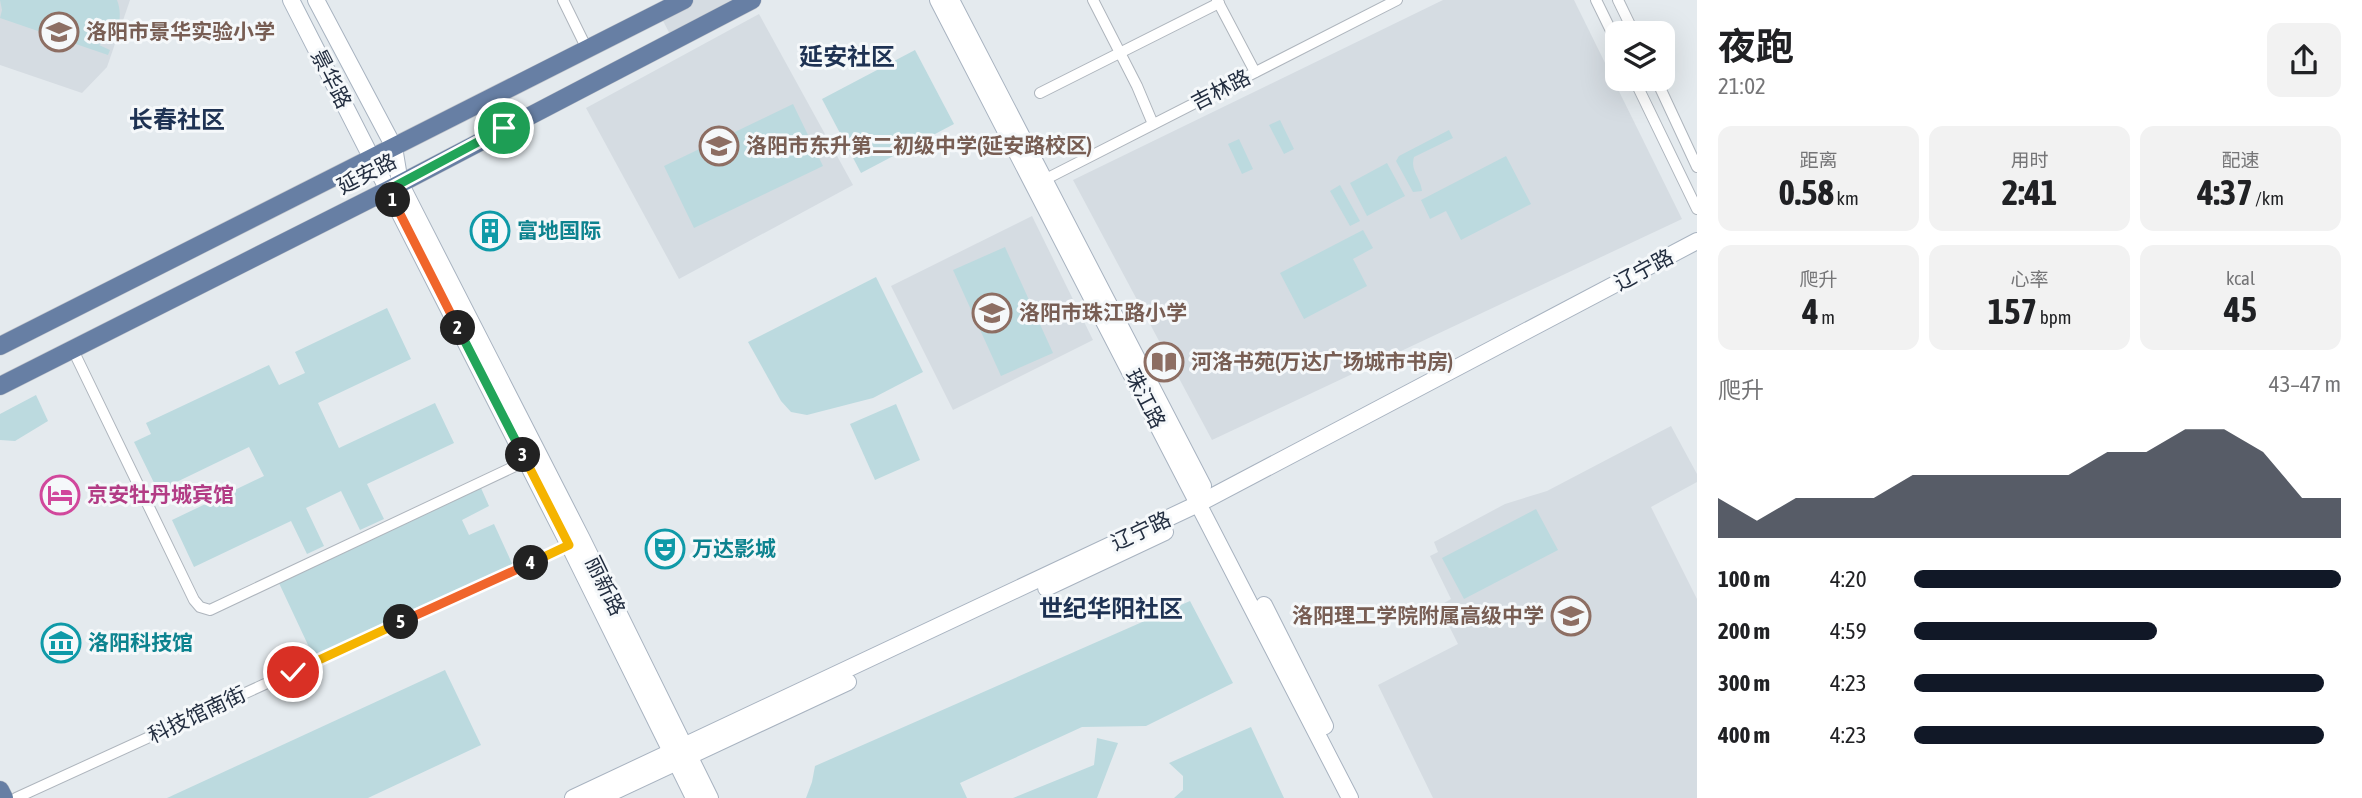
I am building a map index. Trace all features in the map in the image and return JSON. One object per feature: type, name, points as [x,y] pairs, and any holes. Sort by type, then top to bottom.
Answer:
[{"type":"main road","name":"景华路","points":[[291,0],[372,159]]},
{"type":"main road","name":"景华路","points":[[316,0],[394,148]]},
{"type":"main road","name":"延安路","points":[[0,346],[684,0]]},
{"type":"main road","name":"延安路","points":[[0,386],[752,0]]},
{"type":"main road","name":"珠江路","points":[[938,0],[1361,798]]},
{"type":"main road","name":"珠江路","points":[[951,0],[1207,505],[1350,798]]},
{"type":"main road","name":"丽新路","points":[[394,148],[394,186],[526,461],[680,755],[710,798]]},
{"type":"main road","name":"丽新路","points":[[372,159],[394,186],[582,539],[680,755],[694,798]]},
{"type":"main road","name":"辽宁路","points":[[1207,505],[1697,242]]},
{"type":"main road","name":"辽宁路","points":[[600,798],[680,755],[1207,505],[1697,254]]},
{"type":"main road","name":"辽宁路","points":[[573,798],[680,755]]},
{"type":"main road","points":[[0,790],[4,798]]},
{"type":"street","points":[[562,0],[587,49]]},
{"type":"street","points":[[1093,0],[1153,124]]},
{"type":"street","name":"吉林路","points":[[1044,180],[1397,0]]},
{"type":"street","points":[[1596,0],[1606,21]]},
{"type":"street","points":[[1618,0],[1628,21]]},
{"type":"street","points":[[1040,93],[1218,2],[1255,72]]},
{"type":"street","points":[[1640,91],[1697,209]]},
{"type":"street","points":[[1662,91],[1697,167]]},
{"type":"street","points":[[72,348],[194,600],[200,607],[210,610],[526,461]]},
{"type":"street","name":"科技馆南街","points":[[16,798],[569,545]]},
{"type":"shaded area","name":"洛阳市景华实验小学","points":[[0,0],[130,0],[107,67],[82,93],[0,65]]},
{"type":"shaded area","points":[[0,0],[117,0],[120,14],[118,27],[106,42],[99,45],[110,50],[108,55],[0,18]]},
{"type":"shaded area","points":[[689,0],[751,0],[673,40],[660,15]]},
{"type":"shaded area","points":[[1443,0],[1574,0],[1605,63],[1605,91],[1619,91],[1682,219],[1212,440],[1073,180]]},
{"type":"shaded area","name":"洛阳市东升第二初级中学(延安路校区)","points":[[759,14],[853,185],[679,279],[586,108]]},
{"type":"shaded area","points":[[915,50],[954,124],[861,173],[822,99]]},
{"type":"shaded area","points":[[793,104],[823,166],[694,228],[664,166]]},
{"type":"shaded area","points":[[1280,120],[1294,149],[1284,154],[1269,125]]},
{"type":"shaded area","points":[[1449,130],[1453,138],[1414,157],[1413,166],[1422,191],[1413,192],[1396,161],[1399,156]]},
{"type":"shaded area","points":[[1239,139],[1253,169],[1242,174],[1228,144]]},
{"type":"shaded area","points":[[1506,156],[1531,204],[1461,240],[1446,211],[1430,219],[1421,200]]},
{"type":"shaded area","points":[[1387,163],[1405,196],[1367,216],[1350,183]]},
{"type":"shaded area","points":[[1340,185],[1360,221],[1350,226],[1330,191]]},
{"type":"shaded area","name":"洛阳市珠江路小学","points":[[1032,216],[1093,340],[953,410],[891,286]]},
{"type":"shaded area","points":[[1363,230],[1373,248],[1353,259],[1367,286],[1304,319],[1280,273]]},
{"type":"shaded area","points":[[1005,247],[1053,353],[1001,376],[953,270]]},
{"type":"shaded area","points":[[876,277],[923,372],[873,398],[807,415],[791,412],[781,401],[748,342]]},
{"type":"shaded area","points":[[387,308],[411,359],[318,403],[339,448],[435,403],[454,443],[367,484],[384,519],[360,530],[341,491],[306,508],[324,546],[307,554],[291,521],[194,567],[172,520],[264,476],[249,447],[158,491],[134,442],[151,434],[146,423],[269,365],[279,385],[305,373],[295,352]]},
{"type":"shaded area","points":[[36,395],[48,421],[15,441],[0,440],[0,414]]},
{"type":"shaded area","points":[[896,404],[920,460],[875,480],[850,424]]},
{"type":"shaded area","name":"洛阳理工学院附属高级中学","points":[[1671,426],[1697,474],[1697,482],[1651,507],[1697,599],[1697,798],[1433,798],[1378,685],[1458,644],[1439,606],[1451,599],[1430,556],[1438,552],[1434,542],[1505,504],[1547,491]]},
{"type":"shaded area","points":[[481,488],[489,506],[462,520],[469,535],[494,524],[515,570],[316,662],[278,581]]},
{"type":"shaded area","points":[[1536,509],[1558,550],[1464,599],[1442,558]]},
{"type":"shaded area","points":[[1190,601],[1233,683],[1146,726],[1082,727],[960,783],[967,798],[806,798],[815,766]]},
{"type":"shaded area","points":[[445,670],[481,745],[368,798],[167,798]]},
{"type":"shaded area","points":[[1251,727],[1284,798],[1174,798],[1183,790],[1183,776],[1169,763]]},
{"type":"shaded area","points":[[1097,738],[1118,743],[1097,798],[1013,798],[1094,765]]},
{"type":"place","name":"洛阳市景华实验小学","points":[[59,32]]},
{"type":"place","name":"洛阳市东升第二初级中学(延安路校区)","points":[[719,146]]},
{"type":"place","name":"富地国际","points":[[490,231]]},
{"type":"place","name":"洛阳市珠江路小学","points":[[992,313]]},
{"type":"place","name":"河洛书苑(万达广场城市书房)","points":[[1164,362]]},
{"type":"place","name":"京安牡丹城宾馆","points":[[60,495]]},
{"type":"place","name":"万达影城","points":[[665,549]]},
{"type":"place","name":"洛阳理工学院附属高级中学","points":[[1571,616]]},
{"type":"place","name":"洛阳科技馆","points":[[61,643]]},
{"type":"district","name":"延安社区","points":[[847,57]]},
{"type":"district","name":"长春社区","points":[[177,120]]},
{"type":"district","name":"世纪华阳社区","points":[[1111,609]]},
{"type":"route","points":[[293,672],[569,545],[388,190],[504,128]]}]
